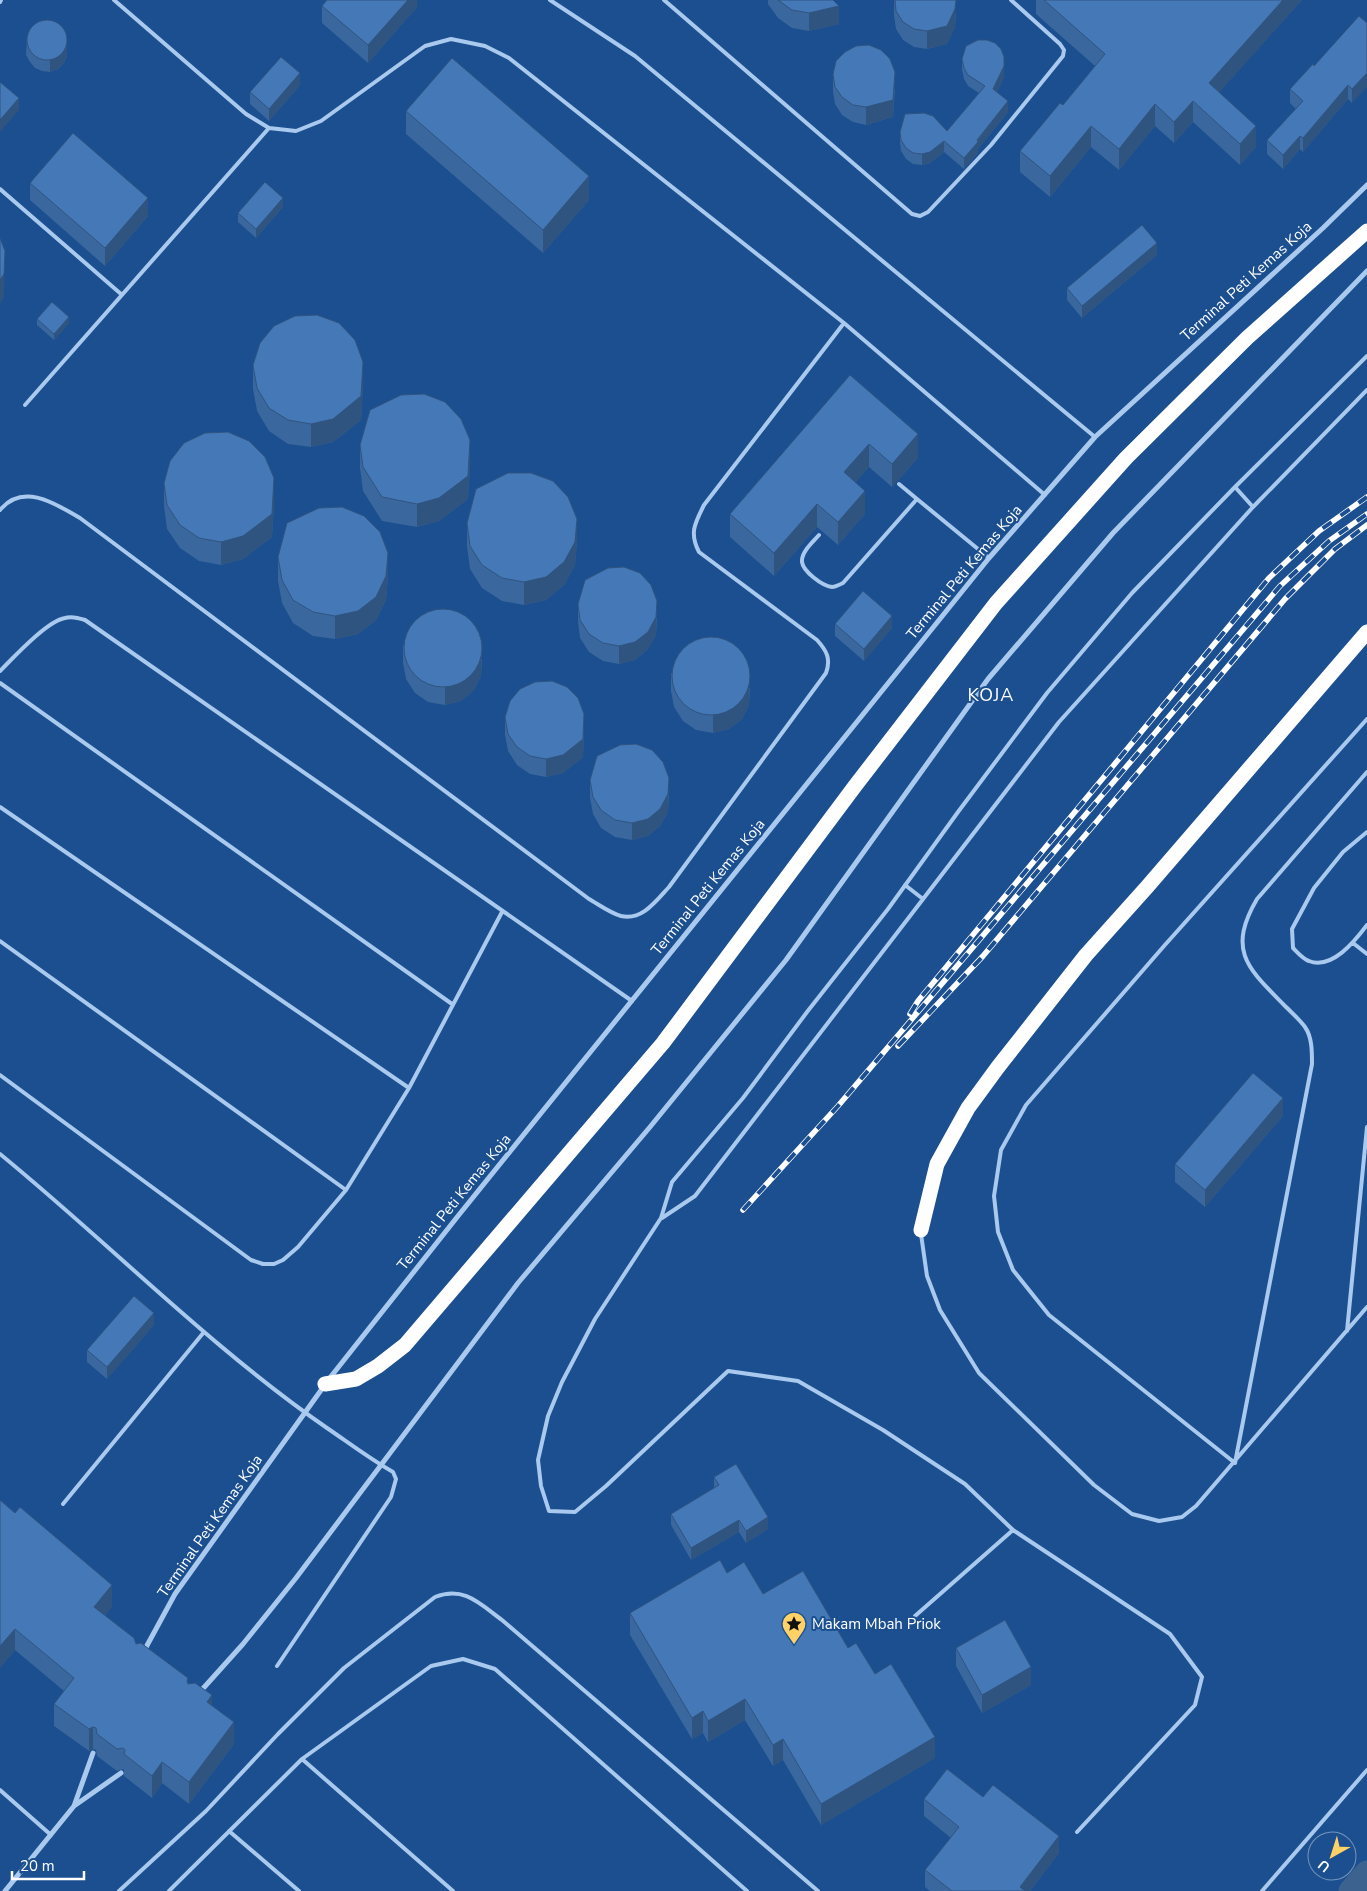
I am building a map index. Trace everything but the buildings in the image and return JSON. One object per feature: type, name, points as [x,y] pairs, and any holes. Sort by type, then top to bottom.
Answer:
[{"type":"highway","points":[[325,1384],[356,1379],[378,1366],[405,1345],[663,1043],[855,786],[996,603],[1126,458],[1247,338],[1367,231]]},
{"type":"highway","points":[[921,1230],[937,1164],[968,1108],[998,1067],[1086,955],[1147,888],[1367,632]]},
{"type":"street","name":"Terminal Peti Kemas Koja","points":[[142,1654],[175,1594],[325,1384],[458,1216],[989,558],[1094,436],[1367,186]]},
{"type":"street","points":[[198,1694],[249,1637],[518,1283],[650,1127],[786,960],[988,679],[1113,533],[1367,271]]},
{"type":"street","points":[[74,1806],[93,1753]]},
{"type":"street","points":[[5,1891],[74,1806],[121,1773]]},
{"type":"lane","points":[[114,0],[246,114],[269,128],[296,131],[321,121],[425,46],[451,39],[484,46],[508,58],[844,322],[1045,495]]},
{"type":"lane","points":[[550,0],[635,56],[1094,436]]},
{"type":"lane","points":[[664,0],[912,214],[920,216],[928,212],[991,145],[1063,56],[1064,50],[1060,44],[1011,0]]},
{"type":"lane","points":[[25,405],[269,128]]},
{"type":"lane","points":[[0,189],[121,294]]},
{"type":"lane","points":[[0,510],[16,498],[32,496],[51,501],[80,518],[589,900],[621,916],[636,916],[651,907],[669,887],[820,681],[828,666],[828,654],[817,640],[699,552],[694,542],[695,523],[704,505],[844,322]]},
{"type":"lane","points":[[1077,1832],[1195,1705],[1202,1677],[1170,1634],[1013,1530],[965,1484],[882,1430],[798,1381],[728,1371],[606,1486],[575,1512],[549,1511],[541,1486],[538,1460],[548,1416],[562,1382],[596,1319],[661,1218],[672,1182],[743,1098],[1054,686],[1132,593],[1367,356]]},
{"type":"lane","points":[[661,1218],[695,1196],[1060,722],[1253,507],[1367,390]]},
{"type":"lane","points":[[899,484],[989,558]]},
{"type":"lane","points":[[1235,487],[1253,507]]},
{"type":"lane","points":[[819,535],[804,553],[802,560],[804,568],[824,584],[833,587],[843,583],[916,499]]},
{"type":"lane","points":[[0,671],[56,621],[65,618],[85,620],[632,1001]]},
{"type":"lane","points":[[0,683],[452,1004]]},
{"type":"lane","points":[[1235,1463],[1048,1315],[1013,1270],[998,1232],[994,1196],[1001,1150],[1026,1105],[1164,946],[1367,719]]},
{"type":"lane","points":[[1235,1463],[1312,1064],[1311,1045],[1305,1027],[1256,977],[1245,956],[1242,939],[1246,918],[1257,899],[1367,772]]},
{"type":"lane","points":[[0,807],[409,1088]]},
{"type":"lane","points":[[1367,832],[1343,852],[1314,888],[1292,929],[1293,948],[1309,961],[1326,961],[1341,953],[1353,943],[1367,925]]},
{"type":"lane","points":[[905,885],[923,899]]},
{"type":"lane","points":[[0,1075],[250,1260],[274,1264],[284,1260],[298,1247],[346,1190],[409,1088],[502,912]]},
{"type":"lane","points":[[0,941],[346,1190]]},
{"type":"lane","points":[[1353,943],[1367,954]]},
{"type":"lane","points":[[1347,1331],[1367,1127]]},
{"type":"lane","points":[[0,1154],[204,1332],[272,1388],[393,1472],[396,1480],[391,1497],[277,1666]]},
{"type":"lane","points":[[921,1230],[927,1276],[940,1310],[979,1373],[1094,1485],[1132,1514],[1159,1521],[1182,1517],[1196,1506],[1367,1308]]},
{"type":"lane","points":[[63,1504],[204,1332]]},
{"type":"lane","points":[[915,1616],[1013,1530]]},
{"type":"lane","points":[[119,1891],[206,1811],[278,1734],[344,1668],[425,1604],[435,1597],[446,1593],[464,1595],[502,1620],[818,1891]]},
{"type":"lane","points":[[169,1891],[302,1759],[431,1666],[463,1658],[495,1669],[747,1891]]},
{"type":"lane","points":[[302,1759],[453,1891]]},
{"type":"lane","points":[[1262,1891],[1367,1770]]},
{"type":"lane","points":[[0,1790],[51,1835]]},
{"type":"lane","points":[[229,1831],[298,1891]]},
{"type":"waterway","points":[[1351,1891],[1367,1873]]},
{"type":"railway","points":[[910,1014],[918,1001],[1269,578],[1319,531],[1367,497]]},
{"type":"railway","points":[[743,1210],[838,1106],[1280,586],[1329,541],[1367,514]]},
{"type":"railway","points":[[898,1046],[983,956],[1285,599],[1335,549],[1367,525]]},
{"type":"place","name":"Makam Mbah Priok","points":[[794,1645]]},
{"type":"district","name":"KOJA","points":[[991,695]]}]
